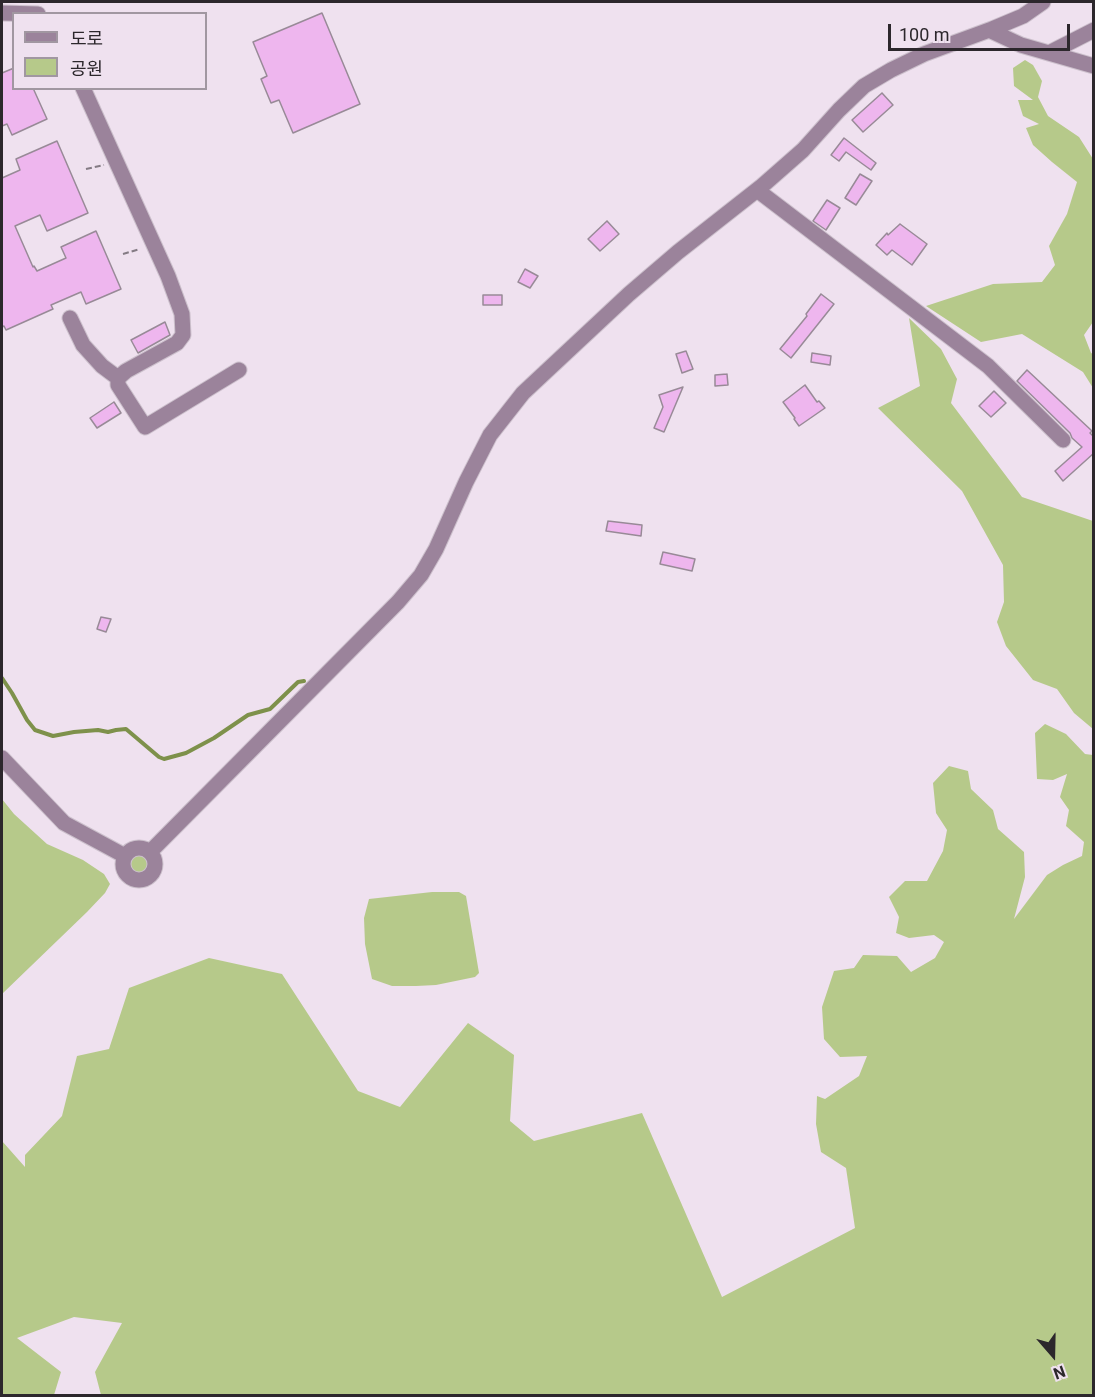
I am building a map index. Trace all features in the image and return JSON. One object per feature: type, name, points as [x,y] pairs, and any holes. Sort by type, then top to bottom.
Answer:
[{"type":"street","points":[[150,852],[398,602],[421,575],[436,549],[490,435],[523,393],[628,294],[803,150],[864,86],[924,54],[1023,16],[1043,2]]},
{"type":"street","points":[[988,30],[1021,45],[1094,66]]},
{"type":"street","points":[[1049,53],[1094,30]]},
{"type":"street","points":[[84,90],[168,276],[182,314],[183,335],[177,343],[126,371],[118,378],[118,385],[145,427],[239,370]]},
{"type":"street","points":[[757,190],[988,366],[1063,440]]},
{"type":"street","points":[[70,318],[83,345],[102,366],[118,378]]},
{"type":"street","points":[[2,758],[64,823],[125,856]]},
{"type":"street","points":[[137,848],[144,848],[155,858],[154,872],[149,878],[135,880],[124,870],[125,856],[137,848]]},
{"type":"path","points":[[86,169],[116,162]]},
{"type":"path","points":[[123,254],[154,245]]},
{"type":"green space","points":[[1025,60],[1033,65],[1042,81],[1038,97],[1048,116],[1079,137],[1093,159],[1093,322],[1084,335],[1093,354],[1093,388],[1083,372],[1022,334],[981,342],[926,306],[993,284],[1042,282],[1055,265],[1049,246],[1067,214],[1077,182],[1033,145],[1026,128],[1039,124],[1023,116],[1018,100],[1033,100],[1014,86],[1013,68]]},
{"type":"green space","points":[[909,318],[941,349],[957,379],[951,403],[1022,497],[1093,521],[1093,729],[1074,713],[1057,689],[1033,680],[1006,646],[997,622],[1004,602],[1003,565],[962,491],[878,408],[920,386]]},
{"type":"green space","points":[[1045,724],[1066,734],[1085,754],[1093,755],[1093,1395],[101,1395],[95,1372],[122,1323],[74,1317],[17,1338],[61,1372],[54,1395],[2,1395],[2,1141],[25,1167],[25,1155],[62,1116],[77,1056],[109,1049],[129,988],[209,958],[282,974],[358,1091],[400,1107],[468,1023],[514,1055],[510,1121],[534,1141],[642,1113],[722,1297],[855,1228],[846,1168],[821,1152],[816,1124],[817,1096],[825,1099],[859,1076],[867,1056],[840,1057],[824,1039],[822,1007],[834,971],[854,968],[863,955],[897,956],[911,972],[935,958],[944,942],[934,935],[909,938],[896,933],[899,917],[889,897],[905,881],[927,881],[943,851],[947,830],[936,813],[933,783],[949,766],[968,771],[971,789],[993,810],[998,829],[1024,852],[1025,877],[1014,919],[1047,875],[1082,856],[1084,842],[1066,826],[1069,810],[1060,797],[1067,774],[1053,780],[1037,779],[1035,733]]},
{"type":"green space","points":[[2,799],[14,814],[47,844],[83,860],[104,874],[110,884],[105,893],[87,912],[2,994]]},
{"type":"green space","points":[[139,855],[145,858],[148,864],[145,870],[139,873],[133,870],[130,864],[133,858]]},
{"type":"green space","points":[[432,892],[459,892],[466,896],[479,973],[475,977],[436,985],[392,986],[372,979],[365,944],[364,918],[369,899]]},
{"type":"building","points":[[322,13],[360,104],[293,133],[279,100],[271,103],[261,79],[267,76],[253,42]]},
{"type":"building","points":[[12,69],[12,90],[34,90],[47,119],[12,135],[7,124],[2,126],[2,73]]},
{"type":"building","points":[[882,93],[893,105],[863,132],[852,120]]},
{"type":"building","points":[[844,138],[876,163],[871,170],[846,152],[839,161],[831,155]]},
{"type":"building","points":[[57,141],[88,213],[47,231],[40,215],[15,226],[33,267],[37,271],[66,258],[61,247],[96,231],[121,289],[86,304],[81,292],[51,305],[53,309],[6,330],[4,326],[2,327],[2,178],[20,170],[16,159]]},
{"type":"building","points":[[860,174],[872,181],[856,205],[845,198]]},
{"type":"building","points":[[827,200],[840,208],[826,230],[813,221]]},
{"type":"building","points":[[607,221],[619,234],[600,251],[588,239]]},
{"type":"building","points":[[900,224],[927,244],[912,265],[892,250],[887,255],[876,245]]},
{"type":"building","points":[[525,269],[538,276],[530,288],[518,282]]},
{"type":"building","points":[[821,294],[834,304],[791,358],[780,349],[807,316],[806,314]]},
{"type":"building","points":[[483,295],[502,295],[502,305],[483,305]]},
{"type":"building","points":[[165,322],[170,335],[138,353],[131,340]]},
{"type":"building","points":[[686,351],[693,369],[682,373],[676,354]]},
{"type":"building","points":[[812,353],[831,356],[830,365],[811,362]]},
{"type":"building","points":[[1027,370],[1092,431],[1090,433],[1094,437],[1094,453],[1063,481],[1055,471],[1082,447],[1017,381]]},
{"type":"building","points":[[727,374],[728,385],[715,386],[715,375]]},
{"type":"building","points":[[805,385],[817,402],[819,401],[825,408],[799,426],[783,402]]},
{"type":"building","points":[[683,387],[664,432],[654,428],[663,407],[659,395]]},
{"type":"building","points":[[994,391],[1006,403],[991,417],[979,406]]},
{"type":"building","points":[[114,402],[121,413],[97,428],[90,418]]},
{"type":"building","points":[[608,521],[642,525],[641,536],[606,531]]},
{"type":"building","points":[[663,552],[695,559],[692,571],[660,564]]},
{"type":"building","points":[[101,617],[111,619],[106,632],[97,629]]},
{"type":"waterway","points":[[2,678],[35,730],[53,736],[74,732],[98,730],[108,732],[126,729],[164,759],[186,753],[214,738],[248,715],[270,709],[298,682],[304,681]]}]
